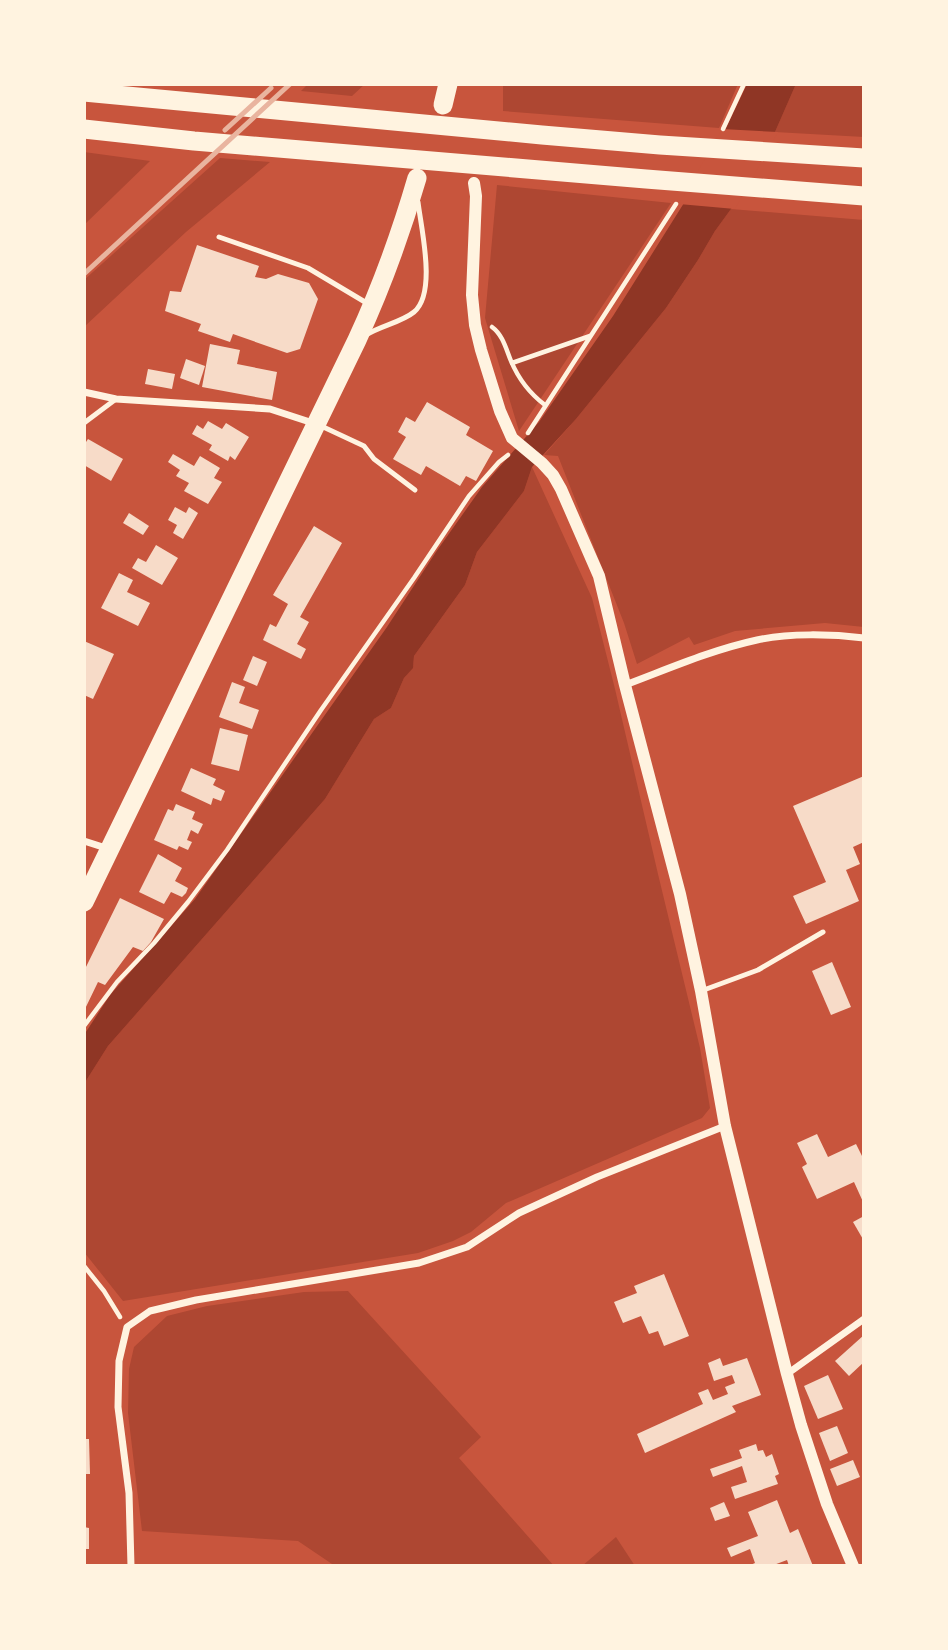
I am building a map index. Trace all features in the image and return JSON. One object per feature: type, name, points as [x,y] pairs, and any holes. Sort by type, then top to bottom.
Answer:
[{"type":"highway","points":[[443,105],[448,84]]},
{"type":"highway","points":[[86,92],[542,135],[864,158]]},
{"type":"highway","points":[[84,129],[646,180],[864,196]]},
{"type":"highway","points":[[84,902],[357,340],[372,306],[416,181]]},
{"type":"street","points":[[474,183],[476,196],[472,295],[475,325],[500,411],[516,442],[553,475],[599,576],[680,894],[701,991],[725,1126],[787,1374],[823,1491],[853,1566]]},
{"type":"street","points":[[84,392],[116,399],[270,410],[317,424]]},
{"type":"street","points":[[625,685],[715,651],[760,639],[809,635],[864,638]]},
{"type":"street","points":[[84,841],[110,849]]},
{"type":"street","points":[[131,1566],[129,1493],[118,1407],[119,1361],[127,1327],[150,1311],[196,1300],[419,1263],[467,1247],[519,1213],[636,1161],[725,1126]]},
{"type":"street","points":[[787,1374],[864,1319]]},
{"type":"lane","points":[[357,340],[413,313],[423,302],[425,260],[416,181]]},
{"type":"lane","points":[[219,237],[308,268],[372,306]]},
{"type":"lane","points":[[84,423],[116,399]]},
{"type":"lane","points":[[317,424],[364,446],[374,459],[415,490]]},
{"type":"lane","points":[[701,991],[758,970],[823,932]]},
{"type":"path","points":[[723,129],[744,84]]},
{"type":"path","points":[[84,1026],[117,982],[188,902],[226,850],[469,496],[545,405],[676,204]]},
{"type":"path","points":[[475,325],[485,324],[495,328],[520,380],[529,392],[545,405]]},
{"type":"path","points":[[512,363],[591,336]]},
{"type":"path","points":[[84,1266],[127,1327]]},
{"type":"shaded area","points":[[308,84],[365,84],[352,96],[301,91]]},
{"type":"shaded area","points":[[503,84],[738,84],[719,128],[503,111]]},
{"type":"shaded area","points":[[747,84],[796,84],[775,132],[698,260],[666,308],[576,419],[532,467],[524,491],[477,552],[465,585],[414,656],[413,668],[404,678],[391,708],[374,719],[325,799],[108,1046],[84,1084],[84,1035],[110,995],[195,899],[482,487],[539,422],[613,316],[684,203]]},
{"type":"shaded area","points":[[796,84],[864,84],[864,137],[775,132]]},
{"type":"shaded area","points":[[84,152],[150,161],[84,225]]},
{"type":"shaded area","points":[[220,158],[270,162],[186,232],[84,327],[84,280]]},
{"type":"shaded area","points":[[497,185],[671,203],[519,431],[485,318]]},
{"type":"shaded area","points":[[731,209],[864,220],[864,627],[825,623],[735,631],[694,645],[689,637],[637,664],[624,623],[558,456],[544,455],[666,308]]},
{"type":"shaded area","points":[[532,467],[592,598],[700,1048],[710,1108],[702,1118],[506,1203],[471,1232],[418,1253],[123,1301],[84,1252],[84,1084],[108,1046],[325,799],[374,719],[391,708],[404,678],[413,667],[414,656],[465,585],[477,552],[524,491]]},
{"type":"shaded area","points":[[348,1291],[481,1437],[459,1458],[554,1566],[335,1566],[298,1541],[142,1531],[128,1413],[129,1369],[134,1347],[167,1316],[207,1306],[304,1292]]},
{"type":"shaded area","points":[[616,1537],[635,1566],[582,1566]]},
{"type":"pier","points":[[722,129],[778,132],[735,209],[679,204]]},
{"type":"building","points":[[197,245],[259,266],[255,277],[266,279],[278,274],[309,283],[318,299],[300,349],[287,353],[233,334],[230,342],[198,331],[201,324],[165,311],[170,291],[181,292]]},
{"type":"building","points":[[210,344],[240,350],[237,364],[277,372],[272,400],[202,387]]},
{"type":"building","points":[[186,359],[205,366],[199,385],[180,378]]},
{"type":"building","points":[[148,369],[175,374],[172,389],[145,384]]},
{"type":"building","points":[[427,402],[470,427],[466,435],[493,451],[476,481],[466,476],[460,486],[426,466],[421,475],[393,459],[406,437],[398,432],[406,417],[415,422]]},
{"type":"building","points":[[208,421],[222,429],[226,423],[249,437],[235,460],[230,456],[228,461],[209,450],[212,445],[192,434],[197,425],[203,429]]},
{"type":"building","points":[[88,439],[123,459],[111,481],[84,465],[84,445]]},
{"type":"building","points":[[173,454],[194,466],[200,456],[220,468],[214,478],[222,482],[208,504],[184,491],[189,483],[176,476],[180,470],[168,462]]},
{"type":"building","points":[[175,507],[186,513],[189,507],[198,513],[183,539],[173,533],[177,525],[168,520]]},
{"type":"building","points":[[129,513],[149,526],[143,535],[123,523]]},
{"type":"building","points":[[314,526],[342,543],[300,617],[309,622],[297,644],[306,649],[301,659],[263,640],[270,624],[276,627],[288,604],[273,595]]},
{"type":"building","points":[[156,545],[178,558],[162,585],[132,568],[138,558],[146,562]]},
{"type":"building","points":[[119,573],[133,580],[127,592],[150,603],[138,626],[101,608]]},
{"type":"building","points":[[84,641],[114,654],[93,699],[84,695]]},
{"type":"building","points":[[253,656],[267,662],[257,686],[243,680]]},
{"type":"building","points":[[232,682],[245,687],[239,703],[259,710],[252,729],[219,717]]},
{"type":"building","points":[[220,728],[248,735],[239,771],[211,764]]},
{"type":"building","points":[[191,768],[216,779],[213,785],[225,791],[221,801],[213,798],[211,805],[181,791]]},
{"type":"building","points":[[864,776],[864,842],[853,847],[860,864],[846,870],[859,901],[806,924],[793,896],[826,882],[793,806]]},
{"type":"building","points":[[176,804],[195,812],[192,819],[203,824],[198,834],[191,830],[187,840],[192,842],[188,850],[179,846],[177,850],[154,840],[168,809],[173,811]]},
{"type":"building","points":[[158,854],[182,868],[175,881],[188,888],[182,897],[171,892],[164,904],[139,892]]},
{"type":"building","points":[[120,898],[164,919],[143,951],[133,947],[105,985],[98,982],[84,1011],[84,971]]},
{"type":"building","points":[[832,962],[851,1007],[831,1015],[812,971]]},
{"type":"building","points":[[817,1134],[828,1157],[856,1144],[864,1160],[864,1204],[854,1182],[817,1199],[802,1167],[807,1164],[797,1143]]},
{"type":"building","points":[[864,1216],[864,1241],[853,1222]]},
{"type":"building","points":[[664,1274],[689,1336],[664,1346],[658,1331],[649,1334],[641,1316],[623,1323],[614,1302],[637,1293],[634,1286]]},
{"type":"building","points":[[864,1335],[864,1362],[849,1376],[835,1361]]},
{"type":"building","points":[[720,1358],[723,1366],[747,1358],[761,1395],[732,1406],[736,1412],[645,1453],[637,1434],[703,1404],[698,1393],[708,1389],[713,1400],[728,1394],[725,1387],[735,1383],[732,1375],[714,1381],[708,1363]]},
{"type":"building","points":[[828,1375],[843,1409],[818,1419],[804,1386]]},
{"type":"building","points":[[837,1426],[848,1453],[830,1461],[819,1433]]},
{"type":"building","points":[[84,1439],[89,1439],[90,1474],[84,1474]]},
{"type":"building","points":[[756,1444],[758,1451],[763,1450],[766,1457],[772,1454],[779,1474],[775,1476],[778,1484],[735,1499],[731,1487],[747,1482],[742,1466],[713,1477],[710,1469],[742,1458],[739,1450]]},
{"type":"building","points":[[853,1460],[860,1477],[837,1486],[830,1469]]},
{"type":"building","points":[[777,1500],[790,1533],[798,1529],[813,1566],[789,1566],[787,1560],[771,1566],[748,1566],[755,1563],[750,1549],[731,1557],[727,1548],[758,1536],[748,1512]]},
{"type":"building","points":[[724,1502],[730,1516],[715,1521],[710,1508]]},
{"type":"building","points":[[84,1527],[89,1528],[89,1549],[84,1549]]},
{"type":"railway","points":[[84,274],[290,84]]},
{"type":"railway","points":[[225,130],[271,88]]}]
